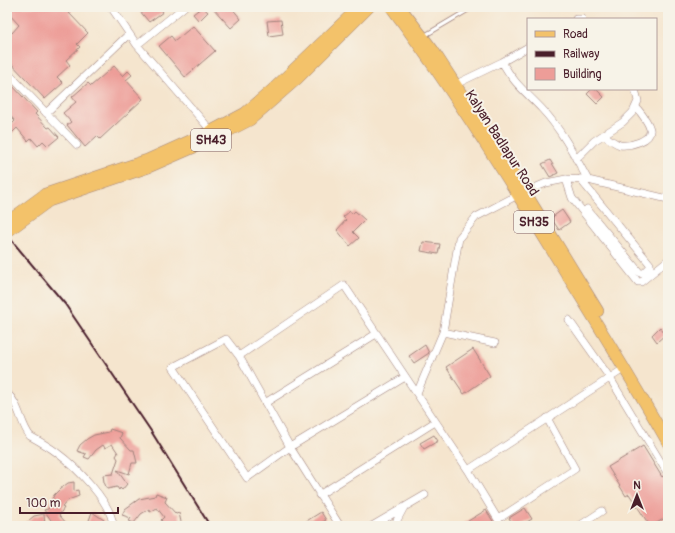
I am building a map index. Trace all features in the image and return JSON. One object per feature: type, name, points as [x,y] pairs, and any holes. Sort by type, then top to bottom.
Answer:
[{"type":"main road","name":"SH43","points":[[7,232],[14,220],[34,200],[50,191],[147,160],[250,120],[278,97],[369,7]]},
{"type":"main road","name":"Kalyan Badlapur Road","points":[[391,7],[420,39]]},
{"type":"main road","name":"Kalyan Badlapur Road","points":[[400,7],[522,193],[668,430]]},
{"type":"main road","name":"SH43","points":[[215,134],[245,113],[272,90],[355,8]]},
{"type":"main road","name":"Kalyan Badlapur Road","points":[[522,193],[625,368],[635,378],[668,443]]},
{"type":"street","points":[[111,7],[137,46],[215,134]]},
{"type":"street","points":[[137,46],[184,7]]},
{"type":"street","points":[[46,113],[129,34]]},
{"type":"street","points":[[452,86],[502,62],[527,48]]},
{"type":"street","points":[[502,62],[518,87],[542,110],[576,159],[588,180]]},
{"type":"street","points":[[7,72],[77,145]]},
{"type":"street","points":[[576,159],[590,145],[623,122],[636,107],[638,101],[635,90]]},
{"type":"street","points":[[604,135],[614,143],[626,145],[644,140],[650,133],[649,126],[636,107]]},
{"type":"street","points":[[566,179],[572,198],[638,282],[641,282],[668,260]]},
{"type":"street","points":[[417,393],[443,332],[459,238],[476,217],[522,193],[546,183],[566,179],[588,180],[668,199]]},
{"type":"street","points":[[580,179],[650,264],[650,267],[644,273],[640,273],[587,209]]},
{"type":"street","points":[[598,222],[608,214]]},
{"type":"street","points":[[620,250],[631,241]]},
{"type":"street","points":[[239,356],[344,286],[468,470],[500,523],[575,469],[547,418]]},
{"type":"street","points":[[570,320],[610,378],[668,474]]},
{"type":"street","points":[[443,332],[496,342]]},
{"type":"street","points":[[265,403],[376,334]]},
{"type":"street","points":[[340,526],[290,447],[239,356],[226,339],[173,367],[247,478],[290,447],[405,377]]},
{"type":"street","points":[[468,470],[625,368]]},
{"type":"street","points":[[7,393],[15,402],[26,431],[30,436],[70,463],[108,508],[113,526]]},
{"type":"street","points":[[319,495],[435,422]]},
{"type":"street","points":[[372,526],[425,495]]},
{"type":"street","points":[[394,525],[405,506]]},
{"type":"street","points":[[579,526],[602,510]]},
{"type":"lane","points":[[420,39],[473,7]]},
{"type":"building","points":[[7,7],[76,7],[69,13],[88,33],[77,44],[80,47],[66,60],[70,65],[57,77],[63,83],[45,99],[7,59],[7,28],[12,33],[19,25],[7,12]]},
{"type":"building","points":[[143,7],[159,7],[163,12],[149,22],[139,10]]},
{"type":"building","points":[[202,7],[208,12],[199,21],[193,14]]},
{"type":"building","points":[[212,7],[231,7],[241,19],[231,28]]},
{"type":"building","points":[[281,20],[283,34],[269,36],[267,21]]},
{"type":"building","points":[[193,26],[215,51],[185,77],[159,46],[171,36],[175,41]]},
{"type":"building","points":[[114,66],[123,76],[128,71],[132,75],[126,80],[143,99],[100,139],[97,136],[85,147],[67,125],[71,122],[63,113],[76,102],[72,97],[88,83],[91,86]]},
{"type":"building","points":[[10,83],[37,112],[35,114],[59,137],[48,146],[43,141],[38,146],[31,138],[28,141],[17,128],[11,134],[7,129],[15,121],[7,112],[7,86]]},
{"type":"building","points":[[591,90],[597,90],[604,97],[597,104],[587,94]]},
{"type":"building","points":[[550,160],[558,173],[550,177],[542,164]]},
{"type":"building","points":[[562,210],[570,222],[559,230],[551,218]]},
{"type":"building","points":[[350,211],[352,214],[355,211],[365,220],[353,232],[359,238],[350,246],[337,230],[346,220],[343,217]]},
{"type":"building","points":[[423,242],[440,244],[438,254],[421,251]]},
{"type":"building","points":[[660,327],[666,334],[657,342],[652,335]]},
{"type":"building","points":[[425,345],[429,353],[414,363],[409,356]]},
{"type":"building","points":[[473,349],[490,376],[464,394],[446,367]]},
{"type":"building","points":[[110,429],[122,433],[120,438],[131,450],[134,450],[137,463],[132,463],[129,474],[117,470],[127,484],[122,490],[120,488],[119,490],[117,487],[107,489],[104,482],[103,475],[113,474],[118,459],[116,456],[118,453],[112,444],[105,448],[103,445],[96,450],[89,459],[84,457],[86,454],[77,451],[80,445],[87,439],[94,435],[109,432]]},
{"type":"building","points":[[434,435],[438,441],[424,449],[420,443]]},
{"type":"building","points":[[643,446],[662,477],[663,476],[668,481],[668,516],[652,526],[650,526],[629,494],[626,496],[608,467]]},
{"type":"building","points":[[74,482],[74,491],[78,490],[79,496],[68,500],[62,507],[64,508],[59,515],[69,526],[55,526],[44,510],[48,509],[54,495],[60,489],[68,483]]},
{"type":"building","points":[[156,493],[167,497],[165,502],[176,514],[179,513],[182,526],[162,526],[163,523],[161,520],[164,517],[157,508],[150,512],[149,509],[141,514],[134,523],[129,521],[131,518],[122,515],[125,509],[139,499],[155,496]]},
{"type":"building","points":[[525,508],[532,519],[520,526],[514,526],[509,518]]},
{"type":"building","points":[[486,510],[496,526],[460,526]]},
{"type":"building","points":[[92,512],[104,520],[101,526],[87,526]]},
{"type":"building","points":[[321,512],[326,520],[316,526],[307,526],[305,522]]},
{"type":"building","points":[[44,514],[45,526],[22,526],[34,516]]},
{"type":"railway","points":[[7,235],[65,304],[151,431],[210,526]]}]
